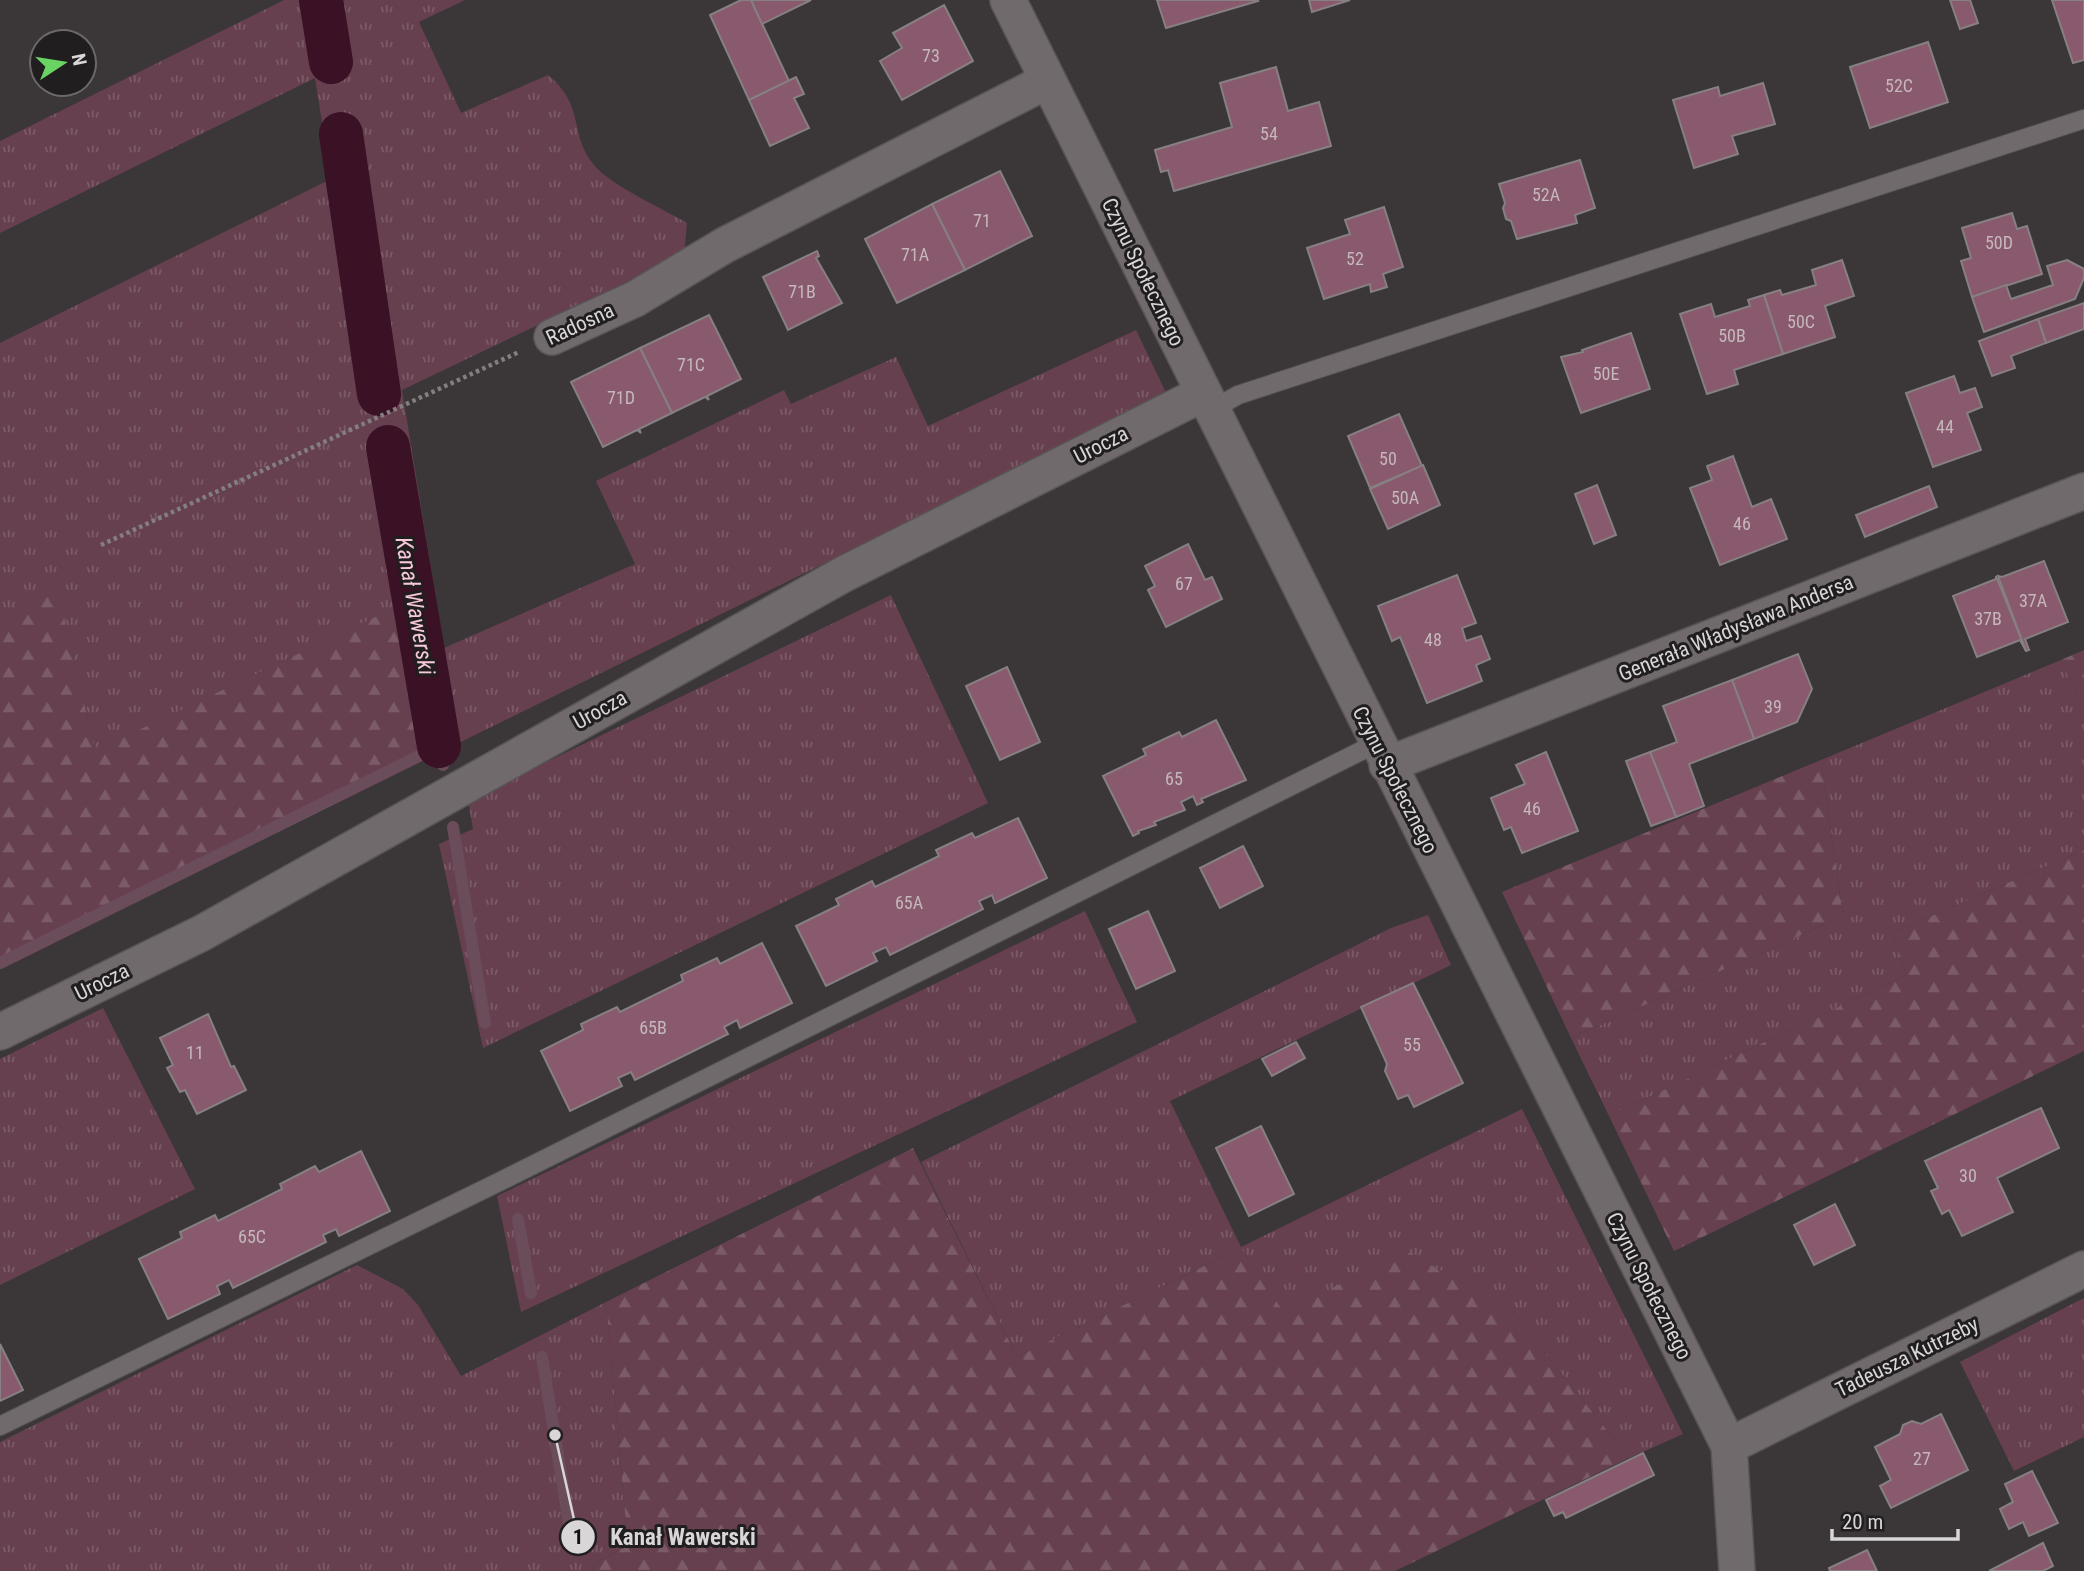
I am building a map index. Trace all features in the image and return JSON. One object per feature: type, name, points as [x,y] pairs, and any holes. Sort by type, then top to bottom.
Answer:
[{"type":"street","name":"Czynu Społecznego","points":[[1008,0],[1206,402],[1729,1446],[1737,1571]]},
{"type":"street","name":"Radosna","points":[[552,337],[635,299],[725,245],[1047,81]]},
{"type":"street","name":"Urocza","points":[[0,1032],[202,933],[844,574],[1206,402]]},
{"type":"street","name":"Generała Władysława Andersa","points":[[1382,754],[2084,491]]},
{"type":"street","name":"Tadeusza Kutrzeby","points":[[1729,1446],[2084,1269]]},
{"type":"lane","points":[[1206,402],[1238,395],[2084,119]]},
{"type":"lane","points":[[0,1426],[1382,754]]},
{"type":"path","name":"Radosna","points":[[101,545],[552,337]]},
{"type":"green space","points":[[284,0],[465,0],[419,22],[461,113],[548,75],[568,98],[581,142],[594,165],[612,181],[687,223],[684,255],[402,390],[444,648],[635,564],[596,481],[784,390],[791,404],[896,357],[928,426],[1136,330],[1167,395],[426,759],[400,605],[95,752],[57,587],[0,613],[0,343],[331,179],[315,78],[0,233],[0,141],[87,98],[98,98],[98,92]]},
{"type":"green space","points":[[57,586],[95,751],[400,605],[426,759],[0,969],[0,613]]},
{"type":"green space","points":[[891,595],[988,803],[483,1048],[439,844],[473,829],[468,800]]},
{"type":"green space","points":[[2084,650],[2084,710],[2061,660]]},
{"type":"green space","points":[[2061,660],[2084,710],[2084,850],[1892,933],[1906,975],[1609,1116],[1571,1038],[1843,916],[1821,760]]},
{"type":"green space","points":[[1821,760],[1843,916],[1571,1038],[1502,892]]},
{"type":"green space","points":[[2084,850],[2084,1051],[1674,1251],[1609,1116],[1906,975],[1892,933]]},
{"type":"green space","points":[[1085,911],[1137,1022],[521,1312],[497,1196]]},
{"type":"green space","points":[[1428,915],[1451,965],[1170,1101],[1241,1247],[1522,1109],[1683,1434],[1629,1458],[1513,1313],[1406,1250],[1284,1314],[1241,1248],[1017,1357],[921,1162],[1391,928]]},
{"type":"green space","points":[[103,1008],[195,1189],[0,1285],[0,1059]]},
{"type":"green space","points":[[913,1148],[1017,1357],[1241,1248],[1284,1313],[1406,1250],[1513,1313],[1629,1458],[1395,1571],[593,1571],[592,1564],[628,1546],[606,1302]]},
{"type":"green space","points":[[357,1265],[403,1289],[418,1305],[461,1376],[606,1302],[628,1546],[592,1564],[593,1571],[0,1571],[0,1442]]},
{"type":"green space","points":[[2084,1298],[2084,1437],[2014,1471],[1960,1362]]},
{"type":"building","points":[[741,0],[751,0],[789,81],[749,100],[710,15]]},
{"type":"building","points":[[751,0],[811,0],[762,24]]},
{"type":"building","points":[[1157,0],[1257,0],[1258,1],[1166,28]]},
{"type":"building","points":[[1309,0],[1350,0],[1312,12]]},
{"type":"building","points":[[1950,0],[1970,0],[1978,23],[1960,29]]},
{"type":"building","points":[[2052,0],[2084,0],[2084,60],[2073,63]]},
{"type":"building","points":[[944,5],[973,61],[902,100],[880,61],[902,48],[893,33]]},
{"type":"building","points":[[1928,42],[1948,102],[1870,128],[1850,67]]},
{"type":"building","points":[[1276,67],[1288,111],[1319,102],[1331,146],[1174,191],[1168,170],[1161,172],[1155,150],[1232,127],[1220,83]]},
{"type":"building","points":[[796,77],[804,94],[794,98],[809,128],[770,146],[749,100]]},
{"type":"building","points":[[1763,83],[1775,124],[1732,136],[1738,154],[1694,168],[1673,100],[1718,87],[1720,96]]},
{"type":"building","points":[[1580,160],[1595,208],[1575,215],[1577,223],[1517,239],[1511,221],[1506,219],[1503,208],[1505,203],[1499,184]]},
{"type":"building","points":[[1000,171],[1032,236],[965,270],[932,204]]},
{"type":"building","points":[[932,204],[965,270],[897,303],[865,239]]},
{"type":"building","points":[[1384,207],[1403,267],[1383,274],[1387,287],[1371,292],[1370,284],[1324,299],[1307,248],[1350,234],[1345,220]]},
{"type":"building","points":[[2012,213],[2017,229],[2027,226],[2042,274],[1972,297],[1961,261],[1971,258],[1962,228]]},
{"type":"building","points":[[817,251],[819,256],[816,258],[842,303],[788,330],[763,277]]},
{"type":"building","points":[[1842,260],[1854,296],[1825,306],[1835,337],[1783,354],[1764,295],[1780,290],[1782,295],[1816,285],[1812,270]]},
{"type":"building","points":[[2067,260],[2084,269],[2084,278],[2075,299],[1984,332],[1972,297],[2006,285],[2011,299],[2053,285],[2047,266]]},
{"type":"building","points":[[1764,295],[1783,354],[1734,370],[1738,384],[1707,394],[1680,314],[1711,304],[1715,317],[1750,306],[1748,300]]},
{"type":"building","points":[[2084,303],[2084,329],[2046,343],[2038,319]]},
{"type":"building","points":[[709,315],[741,379],[707,396],[709,400],[705,397],[672,413],[640,348]]},
{"type":"building","points":[[2038,319],[2046,343],[2011,356],[2015,368],[1992,376],[1979,341]]},
{"type":"building","points":[[1631,333],[1650,389],[1581,413],[1561,357],[1583,352],[1582,350]]},
{"type":"building","points":[[640,348],[672,413],[639,429],[641,433],[637,430],[603,447],[571,382]]},
{"type":"building","points":[[1954,376],[1960,393],[1975,388],[1982,407],[1967,413],[1981,450],[1933,467],[1906,393]]},
{"type":"building","points":[[1399,414],[1422,466],[1370,488],[1348,436]]},
{"type":"building","points":[[1733,456],[1752,507],[1771,499],[1787,539],[1720,565],[1690,488],[1712,480],[1707,466]]},
{"type":"building","points":[[1423,465],[1440,505],[1388,529],[1370,489]]},
{"type":"building","points":[[1597,485],[1616,535],[1594,544],[1575,494]]},
{"type":"building","points":[[1929,486],[1937,507],[1865,537],[1856,515]]},
{"type":"building","points":[[1188,544],[1205,580],[1212,577],[1222,599],[1166,627],[1148,590],[1155,586],[1145,566]]},
{"type":"building","points":[[2044,561],[2068,622],[2025,639],[2029,650],[2026,651],[1998,576],[2002,577]]},
{"type":"building","points":[[1457,575],[1476,623],[1462,628],[1466,641],[1481,636],[1490,659],[1476,665],[1482,681],[1427,703],[1400,637],[1392,641],[1378,606]]},
{"type":"building","points":[[1996,576],[2026,651],[2020,640],[1977,657],[1953,596],[1996,579]]},
{"type":"building","points":[[1798,654],[1812,689],[1797,722],[1754,739],[1732,680]]},
{"type":"building","points":[[1007,667],[1040,742],[1000,760],[966,686]]},
{"type":"building","points":[[1732,680],[1754,739],[1689,764],[1704,806],[1676,817],[1650,752],[1677,742],[1663,706]]},
{"type":"building","points":[[1216,720],[1246,780],[1201,799],[1203,802],[1197,805],[1193,796],[1181,802],[1185,810],[1154,822],[1156,825],[1138,831],[1139,833],[1133,836],[1103,776],[1146,755],[1143,749],[1179,732],[1182,737]]},
{"type":"building","points":[[1546,752],[1578,831],[1522,853],[1511,827],[1504,830],[1491,798],[1525,784],[1516,765]]},
{"type":"building","points":[[1650,752],[1676,817],[1651,826],[1626,761]]},
{"type":"building","points":[[1018,818],[1047,878],[995,903],[992,895],[979,901],[983,909],[890,955],[886,947],[873,953],[877,961],[826,986],[796,926],[839,905],[836,899],[872,881],[875,887],[939,856],[936,850],[972,833],[975,838]]},
{"type":"building","points":[[1243,846],[1263,886],[1220,908],[1200,868]]},
{"type":"building","points":[[1148,911],[1175,971],[1136,989],[1109,929]]},
{"type":"building","points":[[762,943],[792,1003],[740,1028],[737,1020],[724,1027],[728,1034],[635,1080],[631,1072],[618,1078],[622,1086],[570,1111],[541,1051],[583,1030],[581,1024],[617,1007],[620,1012],[683,981],[681,975],[717,958],[720,964]]},
{"type":"building","points":[[1413,983],[1463,1083],[1414,1107],[1408,1095],[1398,1099],[1385,1071],[1387,1064],[1361,1007]]},
{"type":"building","points":[[208,1014],[231,1067],[234,1066],[246,1090],[197,1114],[185,1090],[180,1092],[167,1068],[173,1065],[160,1038]]},
{"type":"building","points":[[1296,1042],[1305,1058],[1272,1076],[1262,1059]]},
{"type":"building","points":[[2041,1108],[2059,1148],[1997,1178],[2013,1212],[1962,1236],[1949,1210],[1942,1214],[1931,1191],[1938,1188],[1925,1161]]},
{"type":"building","points":[[1261,1126],[1294,1194],[1249,1216],[1216,1148]]},
{"type":"building","points":[[361,1151],[390,1211],[339,1236],[336,1229],[323,1235],[326,1242],[233,1288],[229,1280],[217,1286],[220,1294],[168,1319],[139,1259],[182,1238],[180,1232],[215,1215],[218,1221],[282,1189],[280,1184],[315,1166],[319,1172]]},
{"type":"building","points":[[1835,1204],[1855,1245],[1814,1265],[1794,1225]]},
{"type":"building","points":[[0,1344],[23,1390],[0,1401]]},
{"type":"building","points":[[1941,1414],[1968,1470],[1891,1508],[1880,1486],[1891,1480],[1875,1447],[1900,1434],[1903,1425],[1912,1421],[1921,1424]]},
{"type":"building","points":[[1643,1453],[1654,1475],[1566,1518],[1563,1512],[1554,1516],[1546,1500]]},
{"type":"building","points":[[2032,1471],[2058,1523],[2029,1536],[2023,1522],[2009,1529],[2000,1509],[2013,1502],[2005,1484]]},
{"type":"building","points":[[2043,1543],[2053,1566],[2043,1571],[1989,1571]]},
{"type":"building","points":[[1867,1550],[1877,1571],[1830,1571],[1829,1568]]},
{"type":"waterway","name":"Kanał Wawerski","points":[[321,0],[331,62]]},
{"type":"waterway","name":"Kanał Wawerski","points":[[341,134],[379,394]]},
{"type":"waterway","name":"Kanał Wawerski","points":[[388,447],[439,746]]},
{"type":"waterway","points":[[0,963],[439,746],[443,765]]},
{"type":"waterway","name":"Kanał Wawerski","points":[[453,827],[485,1023]]},
{"type":"waterway","name":"Kanał Wawerski","points":[[518,1219],[531,1293]]},
{"type":"waterway","name":"Kanał Wawerski","points":[[542,1357],[572,1542]]},
{"type":"place","name":"Kanał Wawerski","points":[[555,1435]]}]
